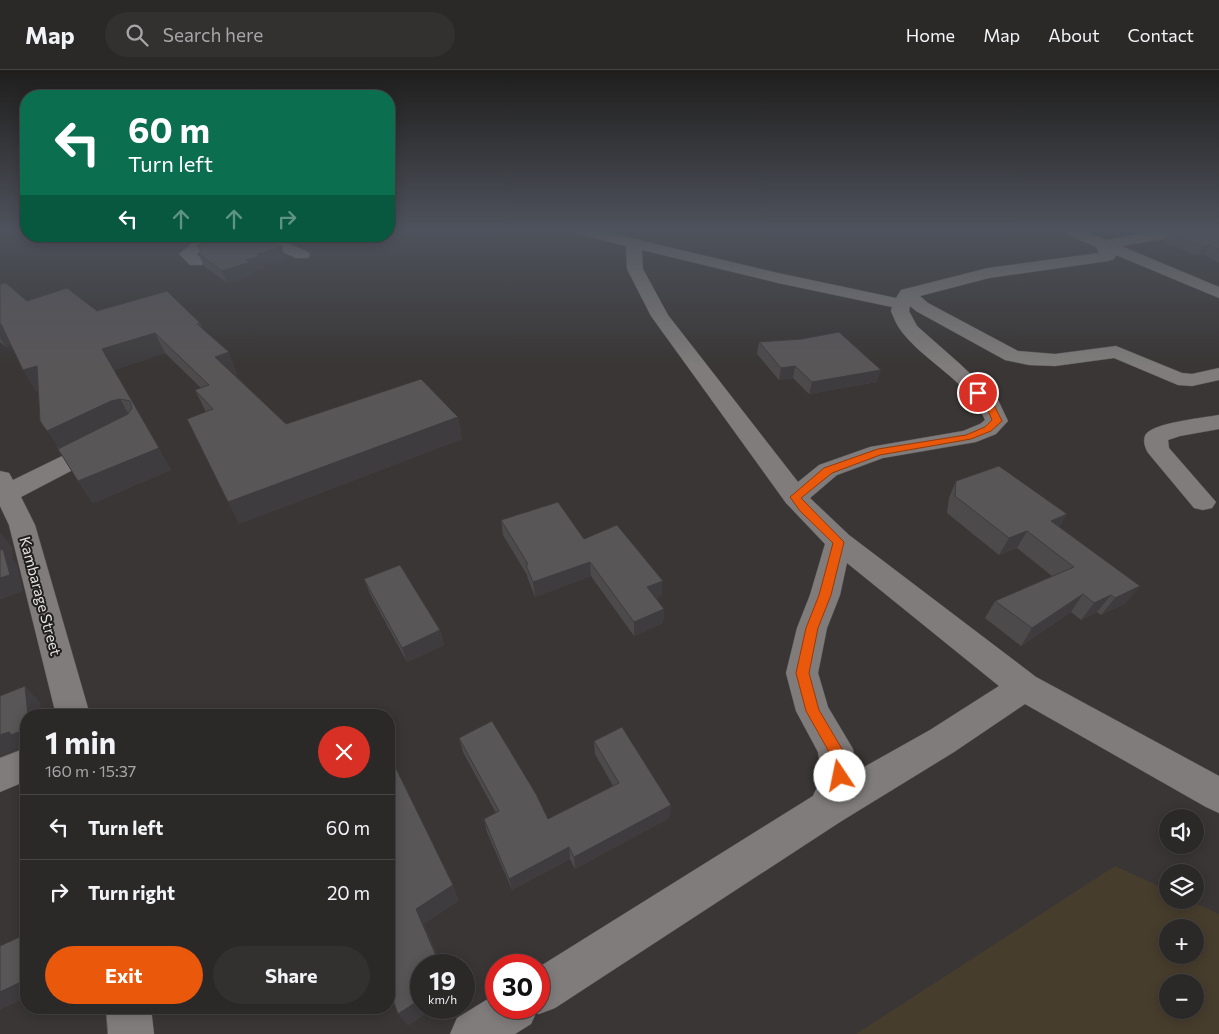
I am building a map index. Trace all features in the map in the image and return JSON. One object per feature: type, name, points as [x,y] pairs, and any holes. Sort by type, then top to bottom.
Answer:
[{"type":"street","points":[[639,276],[660,316],[795,497],[839,542],[1024,686],[1219,795]]},
{"type":"street","points":[[776,276],[838,292],[904,299],[1012,356],[1055,360],[1116,352],[1178,379],[1192,380],[1219,374]]},
{"type":"street","points":[[904,299],[978,276]]},
{"type":"street","points":[[1178,276],[1219,293]]},
{"type":"street","points":[[795,497],[828,470],[878,452],[968,437],[988,429],[997,421],[990,405],[953,368],[909,329],[900,311],[904,299]]},
{"type":"street","points":[[1203,502],[1157,448],[1156,437],[1175,430],[1219,422]]},
{"type":"street","points":[[2,490],[116,437]]},
{"type":"street","name":"Kambarage Street","points":[[2,490],[22,525],[71,709]]},
{"type":"street","points":[[827,809],[840,776],[835,749],[813,711],[802,673],[812,628],[825,595],[839,542]]},
{"type":"street","points":[[550,985],[827,809],[942,740],[1024,686]]},
{"type":"street","points":[[0,775],[20,767]]},
{"type":"street","points":[[130,1014],[132,1034]]},
{"type":"street","points":[[473,1034],[497,1019]]},
{"type":"shaded area","points":[[1115,866],[1159,886],[1159,909],[1204,909],[1204,907],[1219,914],[1219,1034],[856,1034]]},
{"type":"building","points":[[6,283],[27,301],[67,288],[97,311],[167,291],[200,323],[197,324],[229,352],[215,357],[286,424],[421,379],[458,417],[228,502],[187,419],[213,409],[195,390],[209,385],[155,333],[102,349],[159,448],[78,481],[58,449],[128,414],[132,408],[130,401],[120,399],[111,401],[47,431],[40,421],[37,366],[23,370],[0,324],[0,284]]},
{"type":"building","points":[[839,332],[881,370],[812,382],[795,366],[781,368],[759,342],[802,339]]},
{"type":"building","points":[[999,466],[1067,514],[1051,521],[1140,586],[1115,598],[1111,595],[1094,603],[1083,594],[1032,628],[995,601],[1074,567],[1027,531],[1009,538],[955,496],[956,481]]},
{"type":"building","points":[[558,502],[584,539],[617,525],[663,581],[647,587],[664,609],[634,622],[590,562],[533,582],[526,565],[528,564],[501,520]]},
{"type":"building","points":[[3,549],[10,575],[0,578],[0,550]]},
{"type":"building","points":[[400,565],[440,630],[402,648],[364,579]]},
{"type":"building","points":[[25,686],[27,709],[20,709],[20,731],[11,735],[9,732],[0,735],[0,696]]},
{"type":"building","points":[[492,721],[536,794],[548,819],[619,783],[594,741],[622,727],[671,805],[574,857],[569,847],[509,879],[484,819],[499,811],[459,738]]},
{"type":"building","points":[[395,766],[453,885],[416,909],[435,954],[410,954],[410,1006],[398,1014],[395,1006]]},
{"type":"building","points":[[20,937],[20,982],[0,992],[0,946]]},
{"type":"route","points":[[840,776],[835,749],[813,711],[802,673],[812,628],[825,595],[839,542],[795,497],[828,470],[878,452],[968,437],[988,429],[997,421],[990,405],[978,393]]}]
